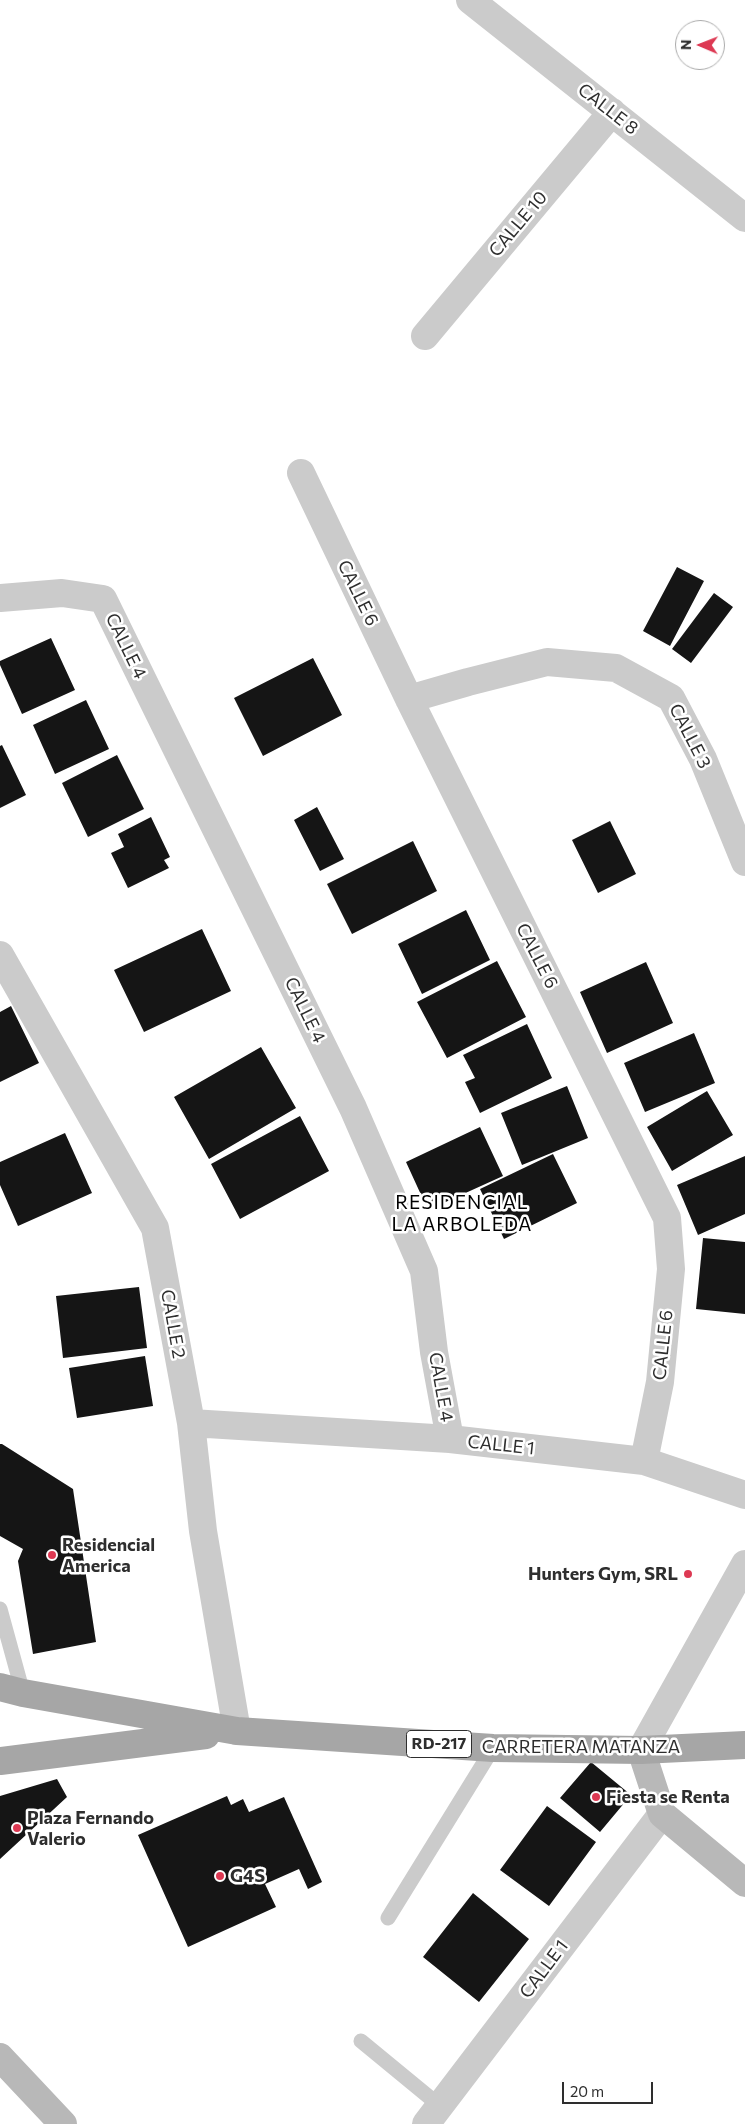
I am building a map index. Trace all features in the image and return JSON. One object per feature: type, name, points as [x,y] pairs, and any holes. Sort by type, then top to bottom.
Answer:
[{"type":"main road","name":"RD-217","points":[[12,1690],[237,1731]]},
{"type":"main road","name":"RD-217","points":[[0,1761],[237,1731]]},
{"type":"main road","name":"CARRETERA MATANZA","points":[[237,1731],[494,1748],[641,1750],[745,1745]]},
{"type":"main road","points":[[641,1750],[662,1814],[745,1883]]},
{"type":"main road","points":[[0,2057],[63,2124]]},
{"type":"street","name":"CALLE 8","points":[[470,0],[745,218]]},
{"type":"street","name":"CALLE 10","points":[[425,336],[612,112]]},
{"type":"street","name":"CALLE 6","points":[[301,473],[409,700],[668,1218],[671,1269],[660,1382],[644,1461]]},
{"type":"street","name":"CALLE 4","points":[[0,598],[62,592],[103,599],[353,1108],[424,1270],[434,1352],[450,1439]]},
{"type":"street","name":"CALLE 3","points":[[409,700],[468,682],[547,662],[616,668],[672,698],[703,759],[745,862]]},
{"type":"street","name":"CALLE 2","points":[[0,956],[155,1228],[191,1423],[203,1531],[237,1731]]},
{"type":"street","name":"CALLE 1","points":[[191,1423],[450,1439],[644,1461],[745,1495]]},
{"type":"street","points":[[641,1750],[745,1564]]},
{"type":"street","name":"CALLE 1","points":[[433,2115],[662,1814]]},
{"type":"lane","points":[[0,1609],[12,1690]]},
{"type":"lane","points":[[388,1918],[494,1748]]},
{"type":"lane","points":[[361,2041],[433,2115]]},
{"type":"building","points":[[677,567],[704,581],[670,646],[643,631]]},
{"type":"building","points":[[714,593],[733,607],[691,663],[672,649]]},
{"type":"building","points":[[51,638],[75,690],[22,714],[0,665],[0,661]]},
{"type":"building","points":[[313,658],[342,715],[263,756],[234,698]]},
{"type":"building","points":[[86,700],[109,749],[55,774],[33,725]]},
{"type":"building","points":[[2,745],[26,795],[0,808],[0,746]]},
{"type":"building","points":[[117,755],[144,809],[88,837],[62,783]]},
{"type":"building","points":[[317,807],[344,859],[320,871],[294,820]]},
{"type":"building","points":[[151,817],[170,857],[164,860],[169,868],[128,888],[111,853],[124,847],[118,834]]},
{"type":"building","points":[[610,821],[636,874],[598,893],[572,840]]},
{"type":"building","points":[[413,841],[437,891],[352,934],[327,884]]},
{"type":"building","points":[[466,910],[490,960],[422,994],[398,944]]},
{"type":"building","points":[[202,929],[231,991],[144,1032],[114,970]]},
{"type":"building","points":[[497,961],[526,1017],[447,1058],[417,1002]]},
{"type":"building","points":[[646,962],[673,1023],[607,1053],[580,992]]},
{"type":"building","points":[[11,1006],[39,1063],[0,1082],[0,1012]]},
{"type":"building","points":[[527,1024],[552,1078],[480,1113],[465,1082],[475,1078],[463,1055]]},
{"type":"building","points":[[694,1033],[715,1083],[645,1112],[624,1063]]},
{"type":"building","points":[[261,1047],[296,1108],[209,1159],[174,1097]]},
{"type":"building","points":[[567,1086],[588,1138],[522,1165],[501,1113]]},
{"type":"building","points":[[707,1091],[733,1135],[672,1171],[647,1127]]},
{"type":"building","points":[[300,1116],[329,1171],[240,1219],[211,1164]]},
{"type":"building","points":[[480,1127],[503,1176],[428,1210],[406,1162]]},
{"type":"building","points":[[65,1133],[92,1193],[18,1226],[0,1185],[0,1162]]},
{"type":"building","points":[[553,1154],[577,1203],[504,1239],[480,1189]]},
{"type":"building","points":[[745,1156],[745,1214],[698,1235],[677,1185]]},
{"type":"building","points":[[703,1238],[745,1242],[745,1314],[696,1309]]},
{"type":"building","points":[[139,1287],[147,1348],[63,1358],[56,1296]]},
{"type":"building","points":[[145,1356],[153,1406],[77,1418],[69,1368]]},
{"type":"building","name":"Residencial America","points":[[0,1444],[73,1489],[96,1642],[33,1654],[18,1561],[23,1549],[0,1536]]},
{"type":"building","name":"Fiesta se Renta","points":[[591,1762],[631,1795],[600,1832],[560,1798]]},
{"type":"building","name":"Plaza Fernando Valerio","points":[[57,1779],[67,1797],[0,1859],[0,1796]]},
{"type":"building","name":"G4S","points":[[227,1796],[231,1805],[243,1799],[249,1812],[284,1797],[322,1882],[308,1889],[299,1869],[265,1884],[276,1907],[188,1947],[138,1835]]},
{"type":"building","points":[[547,1806],[596,1842],[549,1906],[500,1870]]},
{"type":"building","points":[[473,1893],[529,1939],[479,2002],[423,1957]]},
{"type":"place","name":"Residencial America","points":[[52,1555]]},
{"type":"place","name":"Hunters Gym, SRL","points":[[688,1574]]},
{"type":"place","name":"Fiesta se Renta","points":[[596,1797]]},
{"type":"place","name":"Plaza Fernando Valerio","points":[[17,1828]]},
{"type":"place","name":"G4S","points":[[220,1876]]},
{"type":"district","name":"RESIDENCIAL LA ARBOLEDA","points":[[462,1214]]}]
